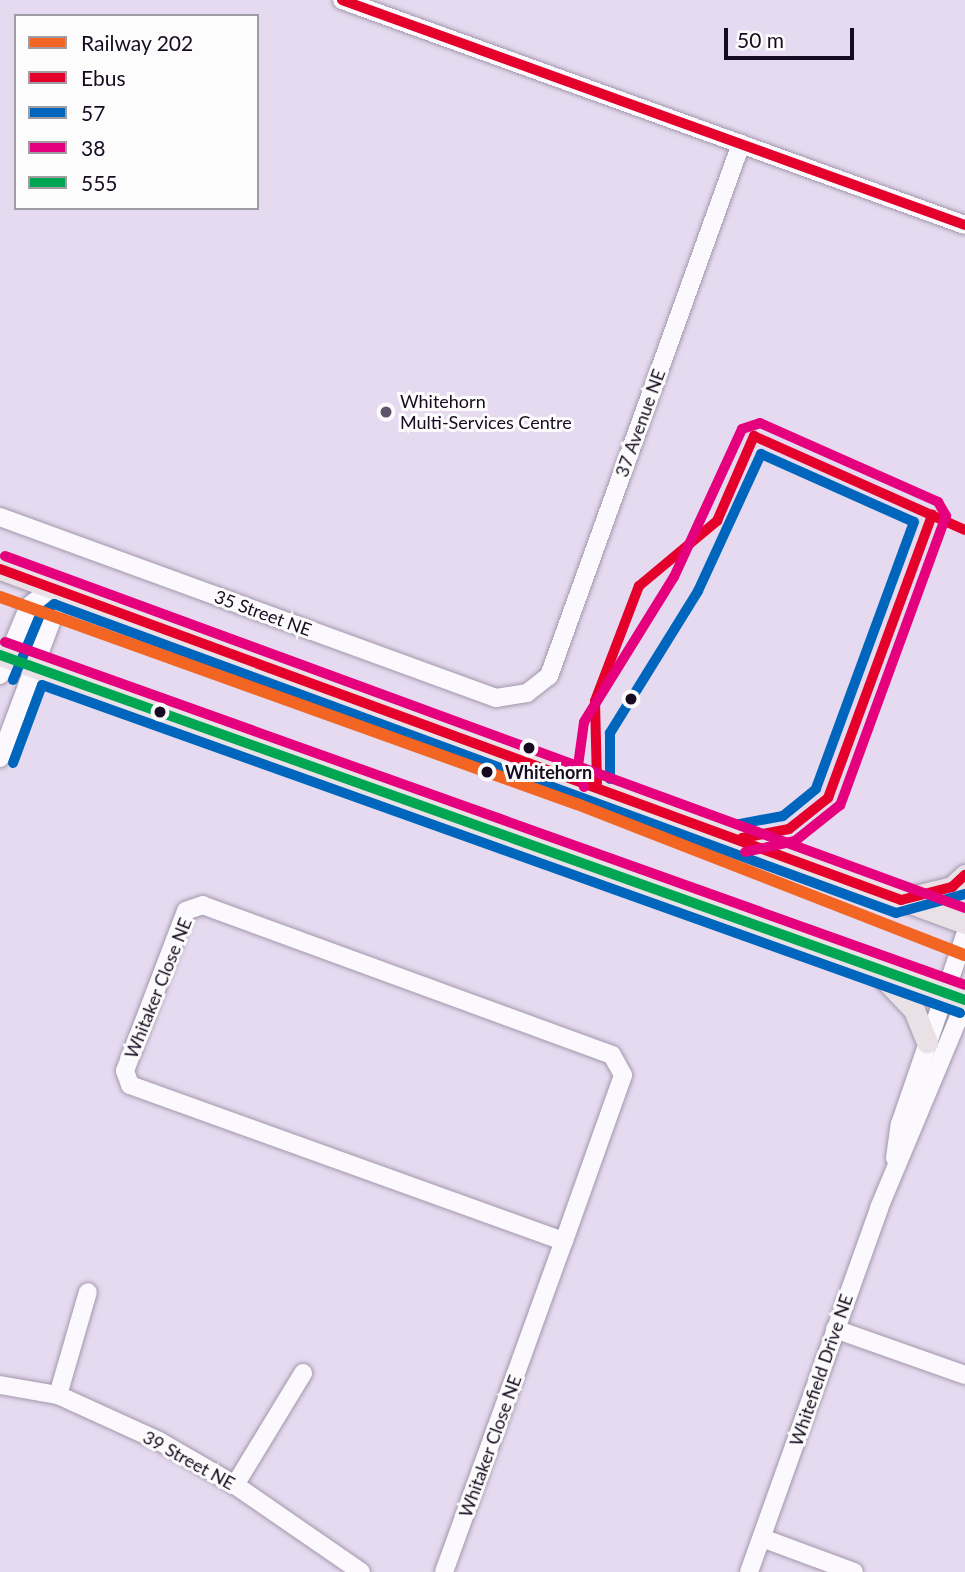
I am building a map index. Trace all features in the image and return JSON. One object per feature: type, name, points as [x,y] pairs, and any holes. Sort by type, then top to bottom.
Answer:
[{"type":"main road","points":[[0,569],[965,923]]},
{"type":"main road","points":[[2,662],[34,667],[872,965],[965,1001]]},
{"type":"main road","points":[[901,900],[952,887],[965,875]]},
{"type":"main road","points":[[872,965],[914,1010],[927,1042]]},
{"type":"street","points":[[342,0],[965,225]]},
{"type":"street","name":"37 Avenue NE","points":[[527,693],[549,676],[741,144]]},
{"type":"street","name":"35 Street NE","points":[[0,517],[496,698],[527,693]]},
{"type":"street","points":[[2,662],[29,606],[52,588]]},
{"type":"street","points":[[0,758],[54,614],[52,588]]},
{"type":"street","name":"Whitaker Close NE","points":[[444,1572],[564,1241],[623,1075],[612,1055],[203,905],[186,911],[125,1070],[130,1085],[564,1241]]},
{"type":"street","name":"Whitefield Drive NE","points":[[894,1169],[900,1124],[965,935]]},
{"type":"street","name":"Whitefield Drive NE","points":[[749,1572],[894,1169],[965,1001]]},
{"type":"street","points":[[58,1395],[88,1292]]},
{"type":"street","points":[[835,1329],[965,1375]]},
{"type":"street","points":[[235,1485],[303,1373]]},
{"type":"street","name":"39 Street NE","points":[[0,1385],[58,1395],[235,1485],[361,1572]]},
{"type":"street","points":[[762,1538],[855,1572]]},
{"type":"rail line","name":"202","points":[[0,597],[577,804],[965,955]]},
{"type":"transit line","name":"Ebus","points":[[342,0],[965,225]]},
{"type":"transit line","name":"38","points":[[584,787],[578,766],[584,722],[674,577],[742,429],[760,423],[938,502],[946,516],[840,805],[795,841],[745,852]]},
{"type":"transit line","name":"Ebus","points":[[754,436],[965,530]]},
{"type":"transit line","name":"Ebus","points":[[597,783],[595,701],[639,586],[717,521],[754,436]]},
{"type":"transit line","name":"57","points":[[610,779],[610,733],[698,591],[761,454],[914,522],[816,789],[783,816],[739,824]]},
{"type":"transit line","name":"Ebus","points":[[742,838],[789,829],[828,798],[932,515]]},
{"type":"transit line","name":"38","points":[[5,556],[965,908]]},
{"type":"transit line","name":"Ebus","points":[[0,569],[901,900]]},
{"type":"transit line","name":"57","points":[[13,680],[40,615],[54,604],[896,913],[965,894]]},
{"type":"transit line","name":"38","points":[[5,642],[965,985]]},
{"type":"transit line","name":"555","points":[[0,655],[965,1000]]},
{"type":"transit line","name":"57","points":[[13,763],[42,685],[960,1013]]},
{"type":"transit line","name":"Ebus","points":[[901,900],[952,887],[965,875]]},
{"type":"place","name":"Whitehorn Multi-Services Centre","points":[[386,412]]},
{"type":"place","name":"Whitehorn","points":[[487,772]]}]
